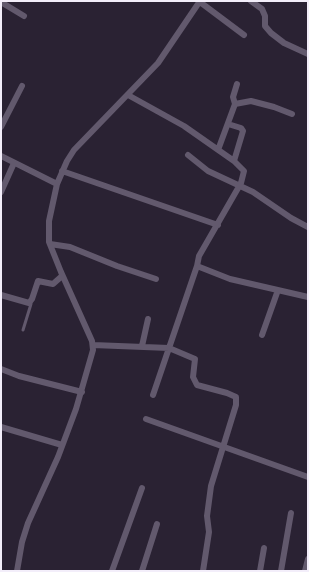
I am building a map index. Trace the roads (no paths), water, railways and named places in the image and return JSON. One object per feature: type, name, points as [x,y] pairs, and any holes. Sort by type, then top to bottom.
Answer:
[{"type":"street","points":[[17,571],[28,523],[62,445],[82,392],[93,348],[61,278],[50,244],[49,221],[57,184],[62,171],[70,156],[79,144],[128,95],[164,55],[200,1],[244,35]]},
{"type":"street","points":[[250,1],[262,9],[265,16],[265,26],[271,33],[284,43],[308,54]]},
{"type":"street","points":[[1,2],[24,16]]},
{"type":"street","points":[[218,150],[235,104],[233,98],[237,84]]},
{"type":"street","points":[[1,127],[22,86]]},
{"type":"street","points":[[128,95],[184,126],[234,161],[244,171],[239,186],[199,256],[153,395]]},
{"type":"street","points":[[235,104],[251,101],[274,107],[292,114]]},
{"type":"street","points":[[228,124],[241,128],[243,131],[234,161]]},
{"type":"street","points":[[188,154],[208,171],[253,192],[291,218],[308,227]]},
{"type":"street","points":[[1,156],[57,184]]},
{"type":"street","points":[[1,192],[14,163]]},
{"type":"street","points":[[62,171],[218,225]]},
{"type":"street","points":[[50,244],[70,247],[117,266],[156,279]]},
{"type":"street","points":[[196,266],[230,280],[308,297]]},
{"type":"street","points":[[1,295],[28,303],[31,302],[37,282],[40,280],[53,284],[61,278]]},
{"type":"street","points":[[262,335],[278,290]]},
{"type":"street","points":[[142,346],[148,319]]},
{"type":"street","points":[[93,348],[142,346],[169,348],[196,359],[193,378],[197,385],[236,397],[236,405],[211,486],[207,516],[209,532],[202,571]]},
{"type":"street","points":[[1,369],[26,378],[82,392]]},
{"type":"street","points":[[146,419],[308,477]]},
{"type":"street","points":[[1,427],[62,445]]},
{"type":"street","points":[[112,571],[142,488]]},
{"type":"street","points":[[281,571],[291,513]]},
{"type":"street","points":[[142,571],[157,524]]},
{"type":"street","points":[[260,571],[264,548]]},
{"type":"street","points":[[305,571],[308,559]]},
{"type":"lane","points":[[23,330],[31,302]]}]
